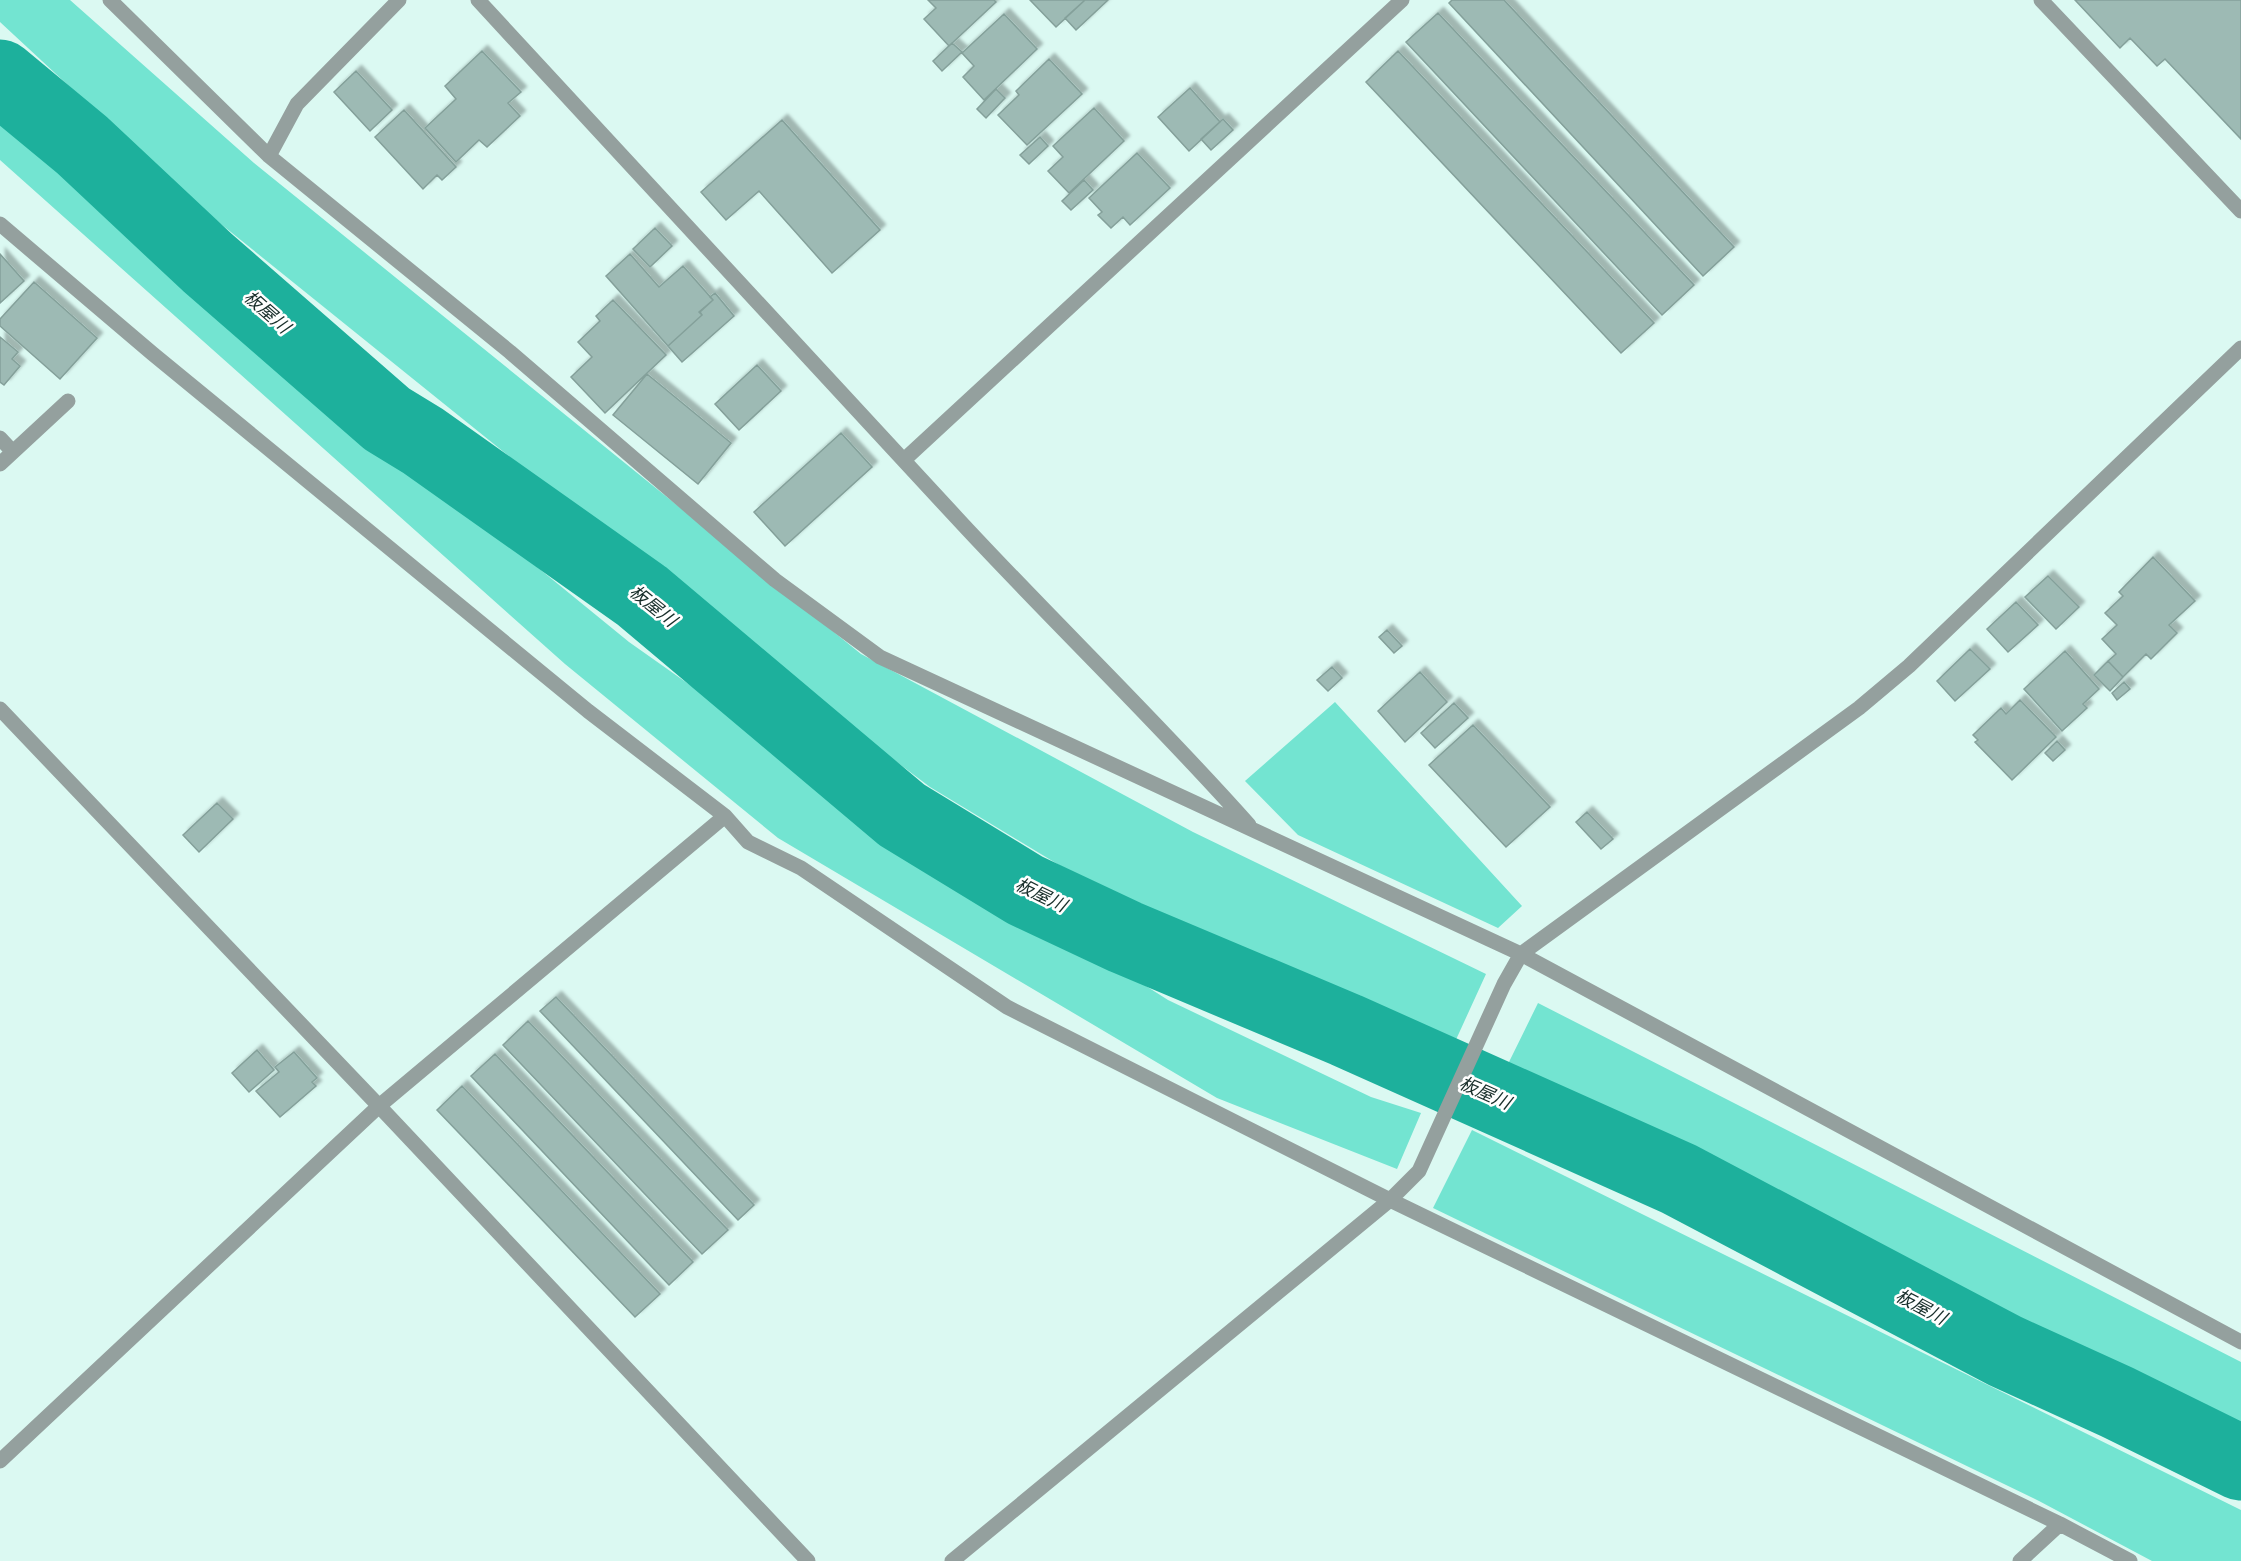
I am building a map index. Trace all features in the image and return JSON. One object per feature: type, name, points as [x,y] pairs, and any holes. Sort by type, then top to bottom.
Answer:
[{"type":"street","points":[[110,0],[269,156],[510,352],[775,580],[880,657],[1521,954],[2241,1342]]},
{"type":"street","points":[[269,156],[297,104],[399,0]]},
{"type":"street","points":[[478,0],[682,224],[956,517],[1202,772],[1253,830]]},
{"type":"street","points":[[904,459],[1402,0]]},
{"type":"street","points":[[2041,0],[2241,211]]},
{"type":"street","points":[[0,224],[153,354],[579,703],[725,816],[748,842],[801,868],[1007,1007],[1390,1200],[2060,1524],[2130,1561]]},
{"type":"street","points":[[952,1561],[1390,1200],[1419,1171],[1504,984],[1521,954],[1859,708],[1909,666],[2241,348]]},
{"type":"street","points":[[0,464],[68,401]]},
{"type":"street","points":[[0,438],[13,452]]},
{"type":"street","points":[[0,709],[379,1106],[808,1561]]},
{"type":"street","points":[[0,1461],[379,1106],[725,816]]},
{"type":"street","points":[[2020,1561],[2060,1524]]},
{"type":"green space","points":[[0,0],[70,0],[254,163],[861,654],[1193,832],[1486,974],[1454,1044],[1117,900],[930,787],[768,665],[196,204],[0,22]]},
{"type":"green space","points":[[0,111],[301,374],[629,642],[840,791],[1168,1000],[1371,1097],[1421,1113],[1397,1169],[1217,1098],[778,838],[565,664],[0,160]]},
{"type":"green space","points":[[1335,702],[1522,906],[1498,928],[1298,835],[1245,781]]},
{"type":"green space","points":[[1538,1003],[2241,1362],[2241,1437],[1508,1064]]},
{"type":"green space","points":[[1472,1130],[2241,1510],[2241,1561],[2152,1561],[2039,1501],[1433,1208]]},
{"type":"building","points":[[928,0],[994,0],[996,2],[949,46],[924,19],[936,8]]},
{"type":"building","points":[[1030,0],[1085,0],[1056,27]]},
{"type":"building","points":[[1085,0],[1108,0],[1076,30],[1065,18]]},
{"type":"building","points":[[1452,0],[1504,0],[1734,247],[1703,276],[1449,3]]},
{"type":"building","points":[[2075,0],[2241,0],[2241,139],[2165,59],[2157,66],[2130,38],[2120,48]]},
{"type":"building","points":[[1438,13],[1694,285],[1662,315],[1406,42]]},
{"type":"building","points":[[1004,14],[1037,49],[984,100],[963,77],[974,66],[962,53]]},
{"type":"building","points":[[952,43],[962,52],[942,71],[933,61]]},
{"type":"building","points":[[482,51],[521,92],[508,103],[520,116],[487,147],[479,140],[456,162],[425,128],[456,99],[445,86]]},
{"type":"building","points":[[1398,51],[1654,323],[1621,353],[1366,82]]},
{"type":"building","points":[[1049,59],[1082,94],[1027,145],[998,115],[1019,95],[1016,91]]},
{"type":"building","points":[[356,71],[392,110],[370,131],[334,92]]},
{"type":"building","points":[[1190,88],[1220,122],[1189,151],[1158,117]]},
{"type":"building","points":[[996,89],[1005,98],[986,118],[977,109]]},
{"type":"building","points":[[1094,108],[1124,141],[1069,193],[1048,171],[1063,157],[1053,146]]},
{"type":"building","points":[[404,110],[456,167],[442,180],[437,175],[423,189],[375,137]]},
{"type":"building","points":[[1223,119],[1233,130],[1211,150],[1201,139]]},
{"type":"building","points":[[782,120],[880,230],[832,273],[759,191],[726,220],[701,192]]},
{"type":"building","points":[[1040,137],[1048,146],[1029,164],[1020,155]]},
{"type":"building","points":[[1137,153],[1170,188],[1130,225],[1123,217],[1111,228],[1098,215],[1102,212],[1089,198]]},
{"type":"building","points":[[1084,180],[1093,190],[1071,210],[1062,201]]},
{"type":"building","points":[[655,228],[672,246],[650,267],[633,249]]},
{"type":"building","points":[[0,254],[24,281],[0,303]]},
{"type":"building","points":[[630,254],[659,287],[683,266],[713,300],[699,312],[702,315],[668,346],[606,276]]},
{"type":"building","points":[[34,282],[97,338],[60,379],[0,326],[0,319]]},
{"type":"building","points":[[715,293],[734,316],[682,362],[668,346],[702,315],[700,312],[713,300],[710,297]]},
{"type":"building","points":[[613,300],[666,355],[605,413],[571,377],[592,357],[578,342],[600,321],[596,316]]},
{"type":"building","points":[[0,337],[18,352],[12,359],[20,366],[4,385],[0,382]]},
{"type":"building","points":[[757,365],[781,391],[739,430],[715,404]]},
{"type":"building","points":[[647,374],[731,443],[698,484],[613,415]]},
{"type":"building","points":[[841,433],[872,467],[785,546],[754,512]]},
{"type":"building","points":[[2153,557],[2195,601],[2169,625],[2177,633],[2151,659],[2146,654],[2123,677],[2108,661],[2116,654],[2102,639],[2117,625],[2105,613],[2123,596],[2119,592]]},
{"type":"building","points":[[2048,576],[2079,607],[2056,629],[2025,597]]},
{"type":"building","points":[[2016,602],[2038,625],[2008,652],[1987,629]]},
{"type":"building","points":[[1387,630],[1402,646],[1394,653],[1379,637]]},
{"type":"building","points":[[1970,649],[1990,669],[1955,701],[1937,681]]},
{"type":"building","points":[[2065,651],[2099,689],[2083,704],[2087,708],[2062,731],[2024,689]]},
{"type":"building","points":[[2108,661],[2123,677],[2110,691],[2094,675]]},
{"type":"building","points":[[1332,667],[1342,678],[1328,691],[1317,680]]},
{"type":"building","points":[[1420,672],[1447,702],[1405,742],[1378,711]]},
{"type":"building","points":[[2124,682],[2130,689],[2117,700],[2112,693]]},
{"type":"building","points":[[2020,700],[2056,737],[2012,780],[1975,742],[1978,740],[1973,735],[2001,708],[2006,714]]},
{"type":"building","points":[[1454,703],[1468,718],[1435,748],[1421,733]]},
{"type":"building","points":[[1473,725],[1550,807],[1506,847],[1429,765]]},
{"type":"building","points":[[2057,741],[2065,750],[2053,761],[2045,753]]},
{"type":"building","points":[[217,803],[233,819],[199,852],[183,835]]},
{"type":"building","points":[[1587,812],[1613,839],[1601,849],[1576,822]]},
{"type":"building","points":[[556,997],[754,1205],[738,1220],[540,1011]]},
{"type":"building","points":[[528,1021],[728,1230],[702,1254],[503,1045]]},
{"type":"building","points":[[257,1050],[274,1070],[249,1092],[232,1073]]},
{"type":"building","points":[[294,1052],[317,1078],[312,1082],[316,1086],[280,1117],[256,1091],[279,1072],[275,1067]]},
{"type":"building","points":[[495,1054],[693,1262],[669,1285],[471,1076]]},
{"type":"building","points":[[462,1086],[660,1294],[635,1317],[437,1110]]},
{"type":"waterway","name":"板屋川","points":[[0,77],[82,145],[208,263],[387,419],[423,441],[642,596],[902,815],[1025,890],[1125,937],[1346,1030],[1679,1179],[2005,1351],[2117,1402],[2241,1463]]}]
